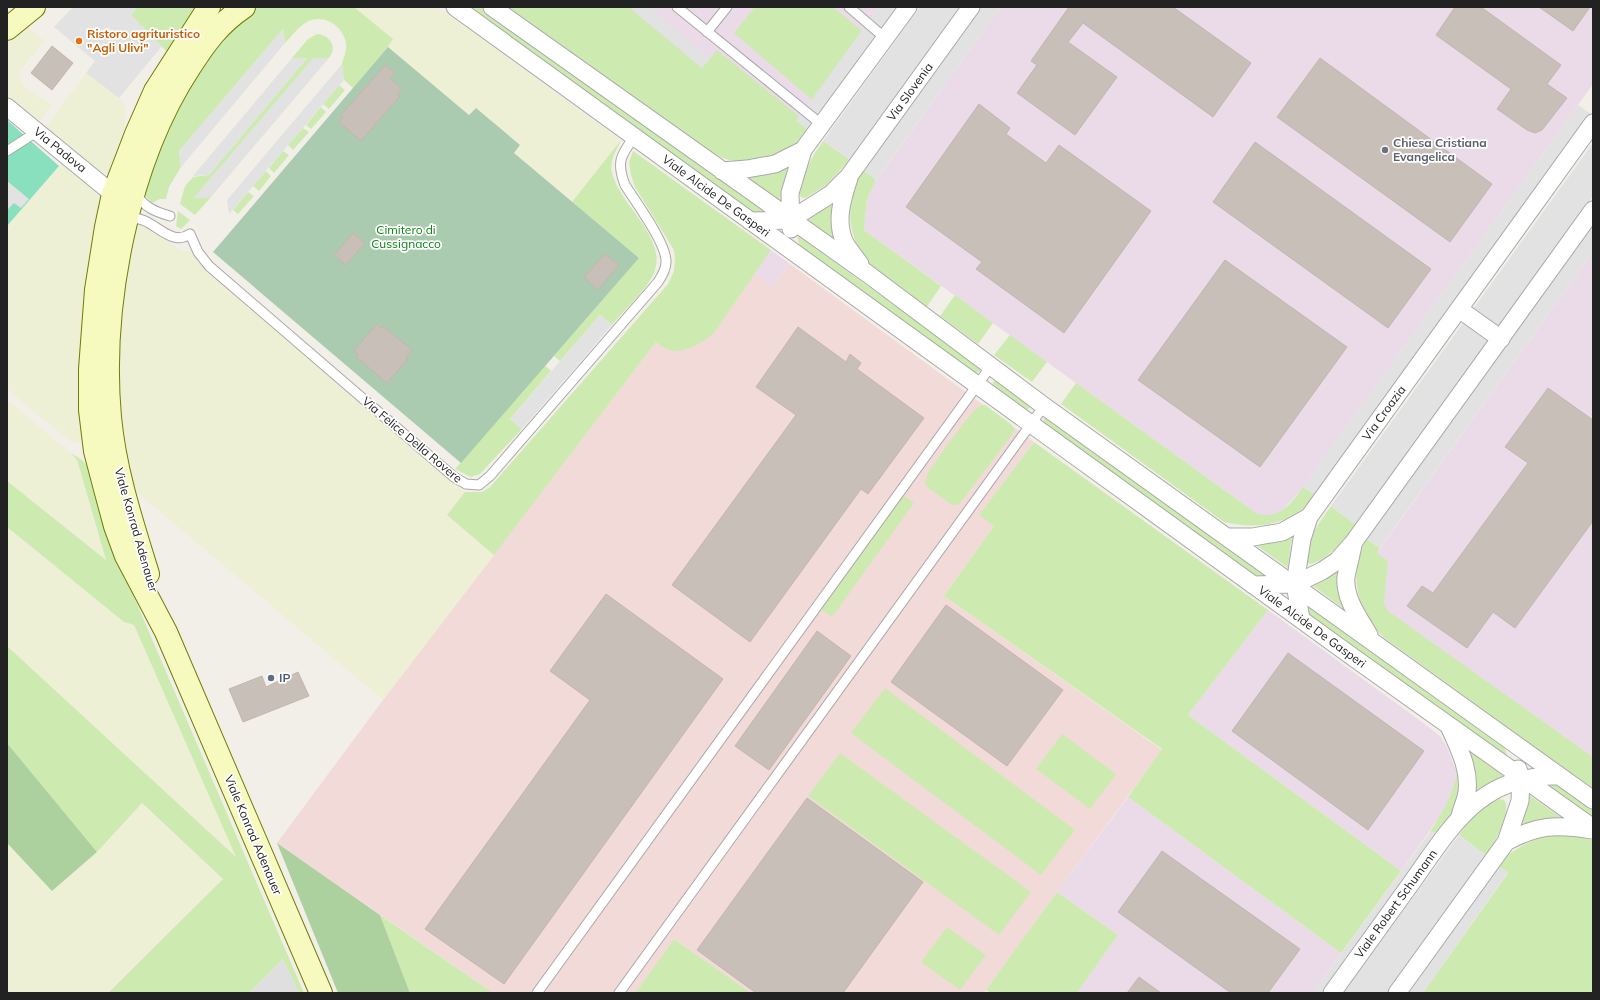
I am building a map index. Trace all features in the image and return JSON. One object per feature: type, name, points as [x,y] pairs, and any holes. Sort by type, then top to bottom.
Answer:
[{"type":"main road","points":[[7,29],[34,7]]},
{"type":"main road","name":"Viale Konrad Adenauer","points":[[209,7],[155,91],[136,134],[113,194],[101,256],[92,330],[90,369],[91,417],[96,451],[115,526],[126,556],[166,632],[321,993]]},
{"type":"main road","name":"Viale Konrad Adenauer","points":[[166,632],[122,491],[115,454],[110,417],[108,354],[112,297],[119,257],[135,192],[157,126],[178,85],[216,29],[230,16],[244,7]]},
{"type":"street","name":"Viale Alcide De Gasperi","points":[[455,7],[1253,585],[1593,829]]},
{"type":"street","name":"Viale Alcide De Gasperi","points":[[492,7],[868,274],[1044,406],[1295,584],[1593,800]]},
{"type":"street","points":[[795,253],[790,220],[790,193],[803,150],[907,7]]},
{"type":"street","name":"Via Slovenia","points":[[790,220],[831,194],[849,176],[971,7]]},
{"type":"street","name":"Via Padova","points":[[7,107],[113,194]]},
{"type":"street","name":"Via Croazia","points":[[1301,619],[1295,584],[1302,539],[1309,517],[1593,123]]},
{"type":"street","points":[[722,171],[747,169],[775,164],[803,150]]},
{"type":"street","name":"Via Slovenia","points":[[849,176],[840,210],[841,227],[845,243],[868,274]]},
{"type":"street","points":[[1253,585],[1295,584],[1322,571],[1337,561],[1353,543],[1593,210]]},
{"type":"street","points":[[750,221],[790,220]]},
{"type":"street","points":[[1459,309],[1501,339]]},
{"type":"street","name":"Via Croazia","points":[[1228,537],[1253,537],[1282,532],[1309,517]]},
{"type":"street","points":[[1353,543],[1346,578],[1348,594],[1353,608],[1374,642]]},
{"type":"street","name":"Viale Robert Schumann","points":[[1448,724],[1464,759],[1467,775],[1467,792],[1460,816]]},
{"type":"street","points":[[1397,993],[1506,842],[1520,800],[1521,778],[1510,741]]},
{"type":"street","name":"Viale Robert Schumann","points":[[1332,993],[1460,816],[1498,788],[1521,778],[1539,775],[1560,776]]},
{"type":"street","points":[[1506,842],[1522,833],[1540,827],[1570,826],[1593,829]]},
{"type":"lane","points":[[677,7],[822,124]]},
{"type":"lane","points":[[707,32],[727,7]]},
{"type":"lane","points":[[850,7],[885,38]]},
{"type":"lane","points":[[7,151],[38,131]]},
{"type":"lane","name":"Via Felice Della Rovere","points":[[128,219],[142,218],[172,236],[181,238],[190,234],[198,252],[209,266],[454,477],[466,484],[479,485],[490,476],[658,282],[664,271],[666,262],[662,246],[625,185],[621,174],[621,158],[634,137]]},
{"type":"lane","points":[[135,192],[144,204],[153,210],[170,216]]},
{"type":"lane","points":[[537,993],[991,366]]},
{"type":"lane","points":[[619,993],[1044,406]]},
{"type":"shaded area","points":[[73,7],[137,7],[131,15],[162,46],[119,98],[86,73],[95,61],[54,27]]},
{"type":"shaded area","points":[[555,7],[879,7],[796,121]]},
{"type":"shaded area","points":[[629,7],[649,7],[710,59],[702,68]]},
{"type":"shaded area","points":[[879,7],[898,7],[809,130],[796,121]]},
{"type":"shaded area","points":[[920,7],[961,7],[850,160],[823,141]]},
{"type":"shaded area","points":[[981,7],[1001,7],[876,180],[863,170]]},
{"type":"shaded area","points":[[1001,7],[1593,7],[1593,84],[1301,490],[1283,510],[1265,517],[1256,513],[864,230],[867,199],[875,182]]},
{"type":"shaded area","points":[[283,29],[285,43],[181,167],[179,151]]},
{"type":"shaded area","points":[[292,58],[307,58],[209,175],[193,176]]},
{"type":"shaded area","points":[[313,58],[329,58],[211,197],[194,198]]},
{"type":"shaded area","points":[[342,64],[344,80],[229,214],[227,200]]},
{"type":"shaded area","points":[[1578,105],[1591,114],[1316,495],[1303,487]]},
{"type":"shaded area","points":[[1593,143],[1593,196],[1356,525],[1331,506]]},
{"type":"shaded area","points":[[7,181],[29,199],[21,208],[14,203],[7,210]]},
{"type":"shaded area","points":[[1593,225],[1593,252],[1380,548],[1366,539]]},
{"type":"shaded area","points":[[771,250],[754,273],[772,287],[790,264],[1034,442],[980,514],[994,526],[944,596],[1162,750],[984,993],[751,993],[674,939],[635,993],[493,993],[277,843],[383,700],[656,342]]},
{"type":"shaded area","points":[[771,250],[790,264],[772,287],[754,273]]},
{"type":"shaded area","points":[[1593,252],[1593,757],[1387,611],[1384,603],[1377,553]]},
{"type":"shaded area","points":[[600,315],[612,325],[522,429],[510,419]]},
{"type":"shaded area","points":[[1268,610],[1426,725],[1440,736],[1447,747],[1457,773],[1454,788],[1444,811],[1401,871],[1188,715]]},
{"type":"shaded area","points":[[1128,797],[1341,953],[1312,993],[1077,993],[1118,935],[1057,892]]},
{"type":"shaded area","points":[[1430,832],[1442,833],[1325,993],[1312,993]]},
{"type":"shaded area","points":[[1459,835],[1487,856],[1387,993],[1343,993]]},
{"type":"shaded area","points":[[1497,865],[1508,872],[1423,993],[1407,993]]},
{"type":"shaded area","points":[[283,959],[299,993],[249,993]]},
{"type":"green space","points":[[137,7],[197,7],[168,53],[131,15]]},
{"type":"green space","points":[[259,7],[354,7],[393,39],[353,88],[344,80],[342,64],[346,44],[337,27],[326,20],[313,20],[301,26],[285,43],[283,29],[179,151],[181,167],[169,187],[166,199],[160,199],[152,203],[141,191],[149,166],[199,64],[244,13]]},
{"type":"green space","points":[[354,7],[438,7],[621,140],[572,202],[514,153],[520,145],[476,108],[469,115],[388,47],[393,39]]},
{"type":"green space","points":[[465,7],[480,7],[765,212],[752,214]]},
{"type":"green space","points":[[508,7],[629,7],[702,68],[717,50],[800,117],[797,121],[809,130],[792,146],[782,153],[772,157],[749,162],[721,157],[706,150]]},
{"type":"green space","points":[[755,7],[833,7],[862,31],[812,100],[734,33]]},
{"type":"green space","points":[[27,26],[45,41],[20,70],[19,77],[27,89],[52,105],[37,124],[7,100],[7,41]]},
{"type":"green space","points":[[317,34],[329,39],[333,46],[332,54],[329,58],[313,59],[194,198],[211,197],[195,215],[180,204],[185,186],[193,177],[209,175],[307,58],[292,58],[308,39]]},
{"type":"green space","name":"Cimitero di Cussignacco","points":[[388,47],[469,115],[476,108],[520,145],[514,153],[639,258],[461,463],[213,252]]},
{"type":"green space","points":[[86,73],[119,98],[125,105],[125,127],[113,158],[110,174],[98,172],[45,128]]},
{"type":"green space","points":[[339,85],[345,90],[329,109],[323,104]]},
{"type":"green space","points":[[321,107],[326,112],[311,129],[306,125]]},
{"type":"green space","points":[[7,120],[59,166],[7,226]]},
{"type":"green space","points":[[303,128],[309,132],[293,150],[288,145]]},
{"type":"green space","points":[[621,140],[612,160],[612,172],[616,184],[648,232],[654,245],[657,257],[655,270],[642,291],[612,325],[600,315],[560,361],[554,356],[639,258],[572,202]]},
{"type":"green space","points":[[823,141],[850,160],[825,186],[805,198],[801,197],[798,193],[802,179],[811,160]]},
{"type":"green space","points":[[283,151],[289,155],[274,173],[269,168]]},
{"type":"green space","points":[[633,151],[771,250],[714,333],[698,344],[679,351],[673,351],[656,342],[494,555],[447,515],[465,492],[482,492],[490,487],[668,284],[674,271],[674,250],[635,187],[629,162]]},
{"type":"green space","points":[[64,161],[98,188],[102,197],[87,278],[84,439],[75,443],[69,441],[7,389],[7,226]]},
{"type":"green space","points":[[790,166],[784,205],[743,176],[767,174]]},
{"type":"green space","points":[[863,170],[876,180],[867,199],[864,230],[941,286],[926,308],[893,285],[874,269],[858,246],[850,221],[850,208],[852,195]]},
{"type":"green space","points":[[266,171],[271,176],[259,191],[253,186]]},
{"type":"green space","points":[[248,192],[254,196],[238,214],[233,210]]},
{"type":"green space","points":[[834,201],[838,245],[802,218]]},
{"type":"green space","points":[[178,211],[190,220],[181,229],[176,226]]},
{"type":"green space","points":[[143,223],[181,251],[191,250],[202,267],[465,492],[448,515],[494,555],[383,700],[127,484],[118,433],[115,340],[135,227]]},
{"type":"green space","points":[[797,235],[978,366],[980,370],[979,372],[974,373],[800,248]]},
{"type":"green space","points":[[955,295],[993,323],[978,344],[940,316]]},
{"type":"green space","points":[[1010,335],[1047,362],[1032,382],[994,355]]},
{"type":"green space","points":[[545,365],[551,371],[510,419],[522,429],[480,474],[471,477],[455,469]]},
{"type":"green space","points":[[997,380],[1029,403],[1030,408],[1024,411],[993,388],[993,382]]},
{"type":"green space","points":[[1076,383],[1256,513],[1271,515],[1277,513],[1289,505],[1303,487],[1316,495],[1301,511],[1289,518],[1271,524],[1243,525],[1224,522],[1061,404]]},
{"type":"green space","points":[[7,400],[71,453],[77,460],[106,560],[7,481]]},
{"type":"green space","points":[[981,405],[985,405],[1011,424],[1014,428],[1014,432],[961,502],[957,505],[952,505],[927,487],[925,483],[929,471],[970,415]]},
{"type":"green space","points":[[1048,417],[1270,577],[1257,577],[1043,423],[1044,418]]},
{"type":"green space","points":[[1034,442],[1268,610],[1188,715],[1401,871],[1341,953],[1128,797],[1162,749],[944,596],[994,526],[979,515]]},
{"type":"green space","points":[[71,453],[82,460],[90,469],[116,553],[304,993],[299,993],[283,959],[249,993],[108,993],[223,879],[142,803],[97,852],[7,743],[7,646],[236,857],[134,625],[124,622],[7,527],[7,481],[106,560],[77,460]]},
{"type":"green space","points":[[901,494],[914,503],[832,617],[819,608]]},
{"type":"green space","points":[[1331,506],[1356,525],[1330,553],[1318,561],[1311,564],[1307,563],[1306,556],[1309,541]]},
{"type":"green space","points":[[7,527],[124,622],[134,625],[237,858],[7,646]]},
{"type":"green space","points":[[1295,533],[1291,543],[1288,568],[1252,542]]},
{"type":"green space","points":[[1366,539],[1380,548],[1377,553],[1388,561],[1384,603],[1388,611],[1593,757],[1593,789],[1383,637],[1366,614],[1358,591],[1356,579],[1357,566],[1360,553]]},
{"type":"green space","points":[[1340,564],[1344,609],[1308,582]]},
{"type":"green space","points":[[1305,602],[1504,745],[1508,760],[1309,615]]},
{"type":"green space","points":[[885,688],[1075,830],[1041,875],[851,733]]},
{"type":"green space","points":[[1062,734],[1116,774],[1090,809],[1036,769]]},
{"type":"green space","points":[[7,743],[97,852],[52,891],[7,843]]},
{"type":"green space","points":[[1470,751],[1505,777],[1489,783],[1473,794],[1474,771]]},
{"type":"green space","points":[[840,753],[1031,892],[999,935],[808,796]]},
{"type":"green space","points":[[1457,773],[1457,798],[1450,818],[1442,833],[1430,832],[1450,796]]},
{"type":"green space","points":[[1548,783],[1559,785],[1593,809],[1593,820],[1542,784]]},
{"type":"green space","points":[[1526,793],[1562,818],[1540,820],[1520,827]]},
{"type":"green space","points":[[1499,799],[1504,800],[1506,812],[1501,828],[1487,856],[1459,835],[1476,814],[1487,805]]},
{"type":"green space","points":[[141,803],[223,879],[108,993],[7,993],[7,843],[52,891],[97,852]]},
{"type":"green space","points":[[1550,834],[1567,834],[1593,841],[1593,993],[1423,993],[1508,873],[1497,865],[1509,854],[1522,846]]},
{"type":"green space","points":[[277,843],[380,915],[410,993],[338,993]]},
{"type":"green space","points":[[1057,892],[1118,935],[1077,993],[990,993],[986,990]]},
{"type":"green space","points":[[380,915],[493,993],[410,993]]},
{"type":"green space","points":[[947,927],[986,955],[960,990],[921,962]]},
{"type":"green space","points":[[674,939],[751,993],[635,993]]},
{"type":"building","points":[[1069,7],[1173,7],[1251,63],[1213,117],[1083,23],[1068,42],[1117,77],[1075,135],[1017,93],[1037,65],[1031,61]]},
{"type":"building","points":[[1455,7],[1481,7],[1561,65],[1547,84],[1567,98],[1542,130],[1535,133],[1527,130],[1497,109],[1511,89],[1436,35]]},
{"type":"building","points":[[1539,7],[1590,7],[1573,31]]},
{"type":"building","points":[[52,46],[73,63],[52,90],[31,73]]},
{"type":"building","name":"Chiesa Cristiana Evangelica","points":[[1320,58],[1492,184],[1450,242],[1277,117]]},
{"type":"building","points":[[385,65],[395,73],[390,78],[402,89],[397,94],[400,96],[361,141],[339,122],[343,117],[341,115]]},
{"type":"building","points":[[979,104],[1010,128],[1006,134],[1046,163],[1059,145],[1151,211],[1064,333],[976,269],[982,262],[906,207]]},
{"type":"building","points":[[1255,142],[1431,269],[1388,328],[1213,202]]},
{"type":"building","points":[[353,233],[365,243],[346,265],[334,255]]},
{"type":"building","points":[[605,254],[619,265],[598,290],[584,277]]},
{"type":"building","points":[[1225,260],[1347,347],[1260,467],[1138,380]]},
{"type":"building","points":[[377,324],[381,328],[383,326],[412,350],[406,358],[408,359],[387,383],[356,357],[358,355],[354,350]]},
{"type":"building","points":[[798,327],[846,362],[850,354],[861,363],[857,369],[924,418],[868,494],[861,489],[750,642],[672,585],[796,415],[756,387]]},
{"type":"building","points":[[1548,388],[1593,420],[1593,521],[1515,628],[1493,612],[1467,648],[1407,606],[1422,586],[1433,593],[1528,463],[1505,447]]},
{"type":"building","points":[[606,594],[723,679],[504,984],[425,929],[590,700],[550,671]]},
{"type":"building","points":[[946,605],[1063,690],[1007,766],[891,682]]},
{"type":"building","points":[[817,631],[851,656],[769,770],[735,746]]},
{"type":"building","points":[[1288,653],[1424,751],[1368,830],[1232,731]]},
{"type":"building","points":[[298,672],[309,696],[243,722],[229,689],[262,676],[266,687]]},
{"type":"building","points":[[807,798],[923,882],[843,993],[756,993],[697,950]]},
{"type":"building","points":[[1162,851],[1300,949],[1268,993],[1231,993],[1118,912]]},
{"type":"building","points":[[1139,977],[1161,993],[1127,993]]},
{"type":"place","name":"Ristoro agrituristico \"Agli Ulivi\"","points":[[79,41]]},
{"type":"place","name":"Chiesa Cristiana Evangelica","points":[[1385,150]]},
{"type":"place","name":"IP","points":[[271,678]]}]
